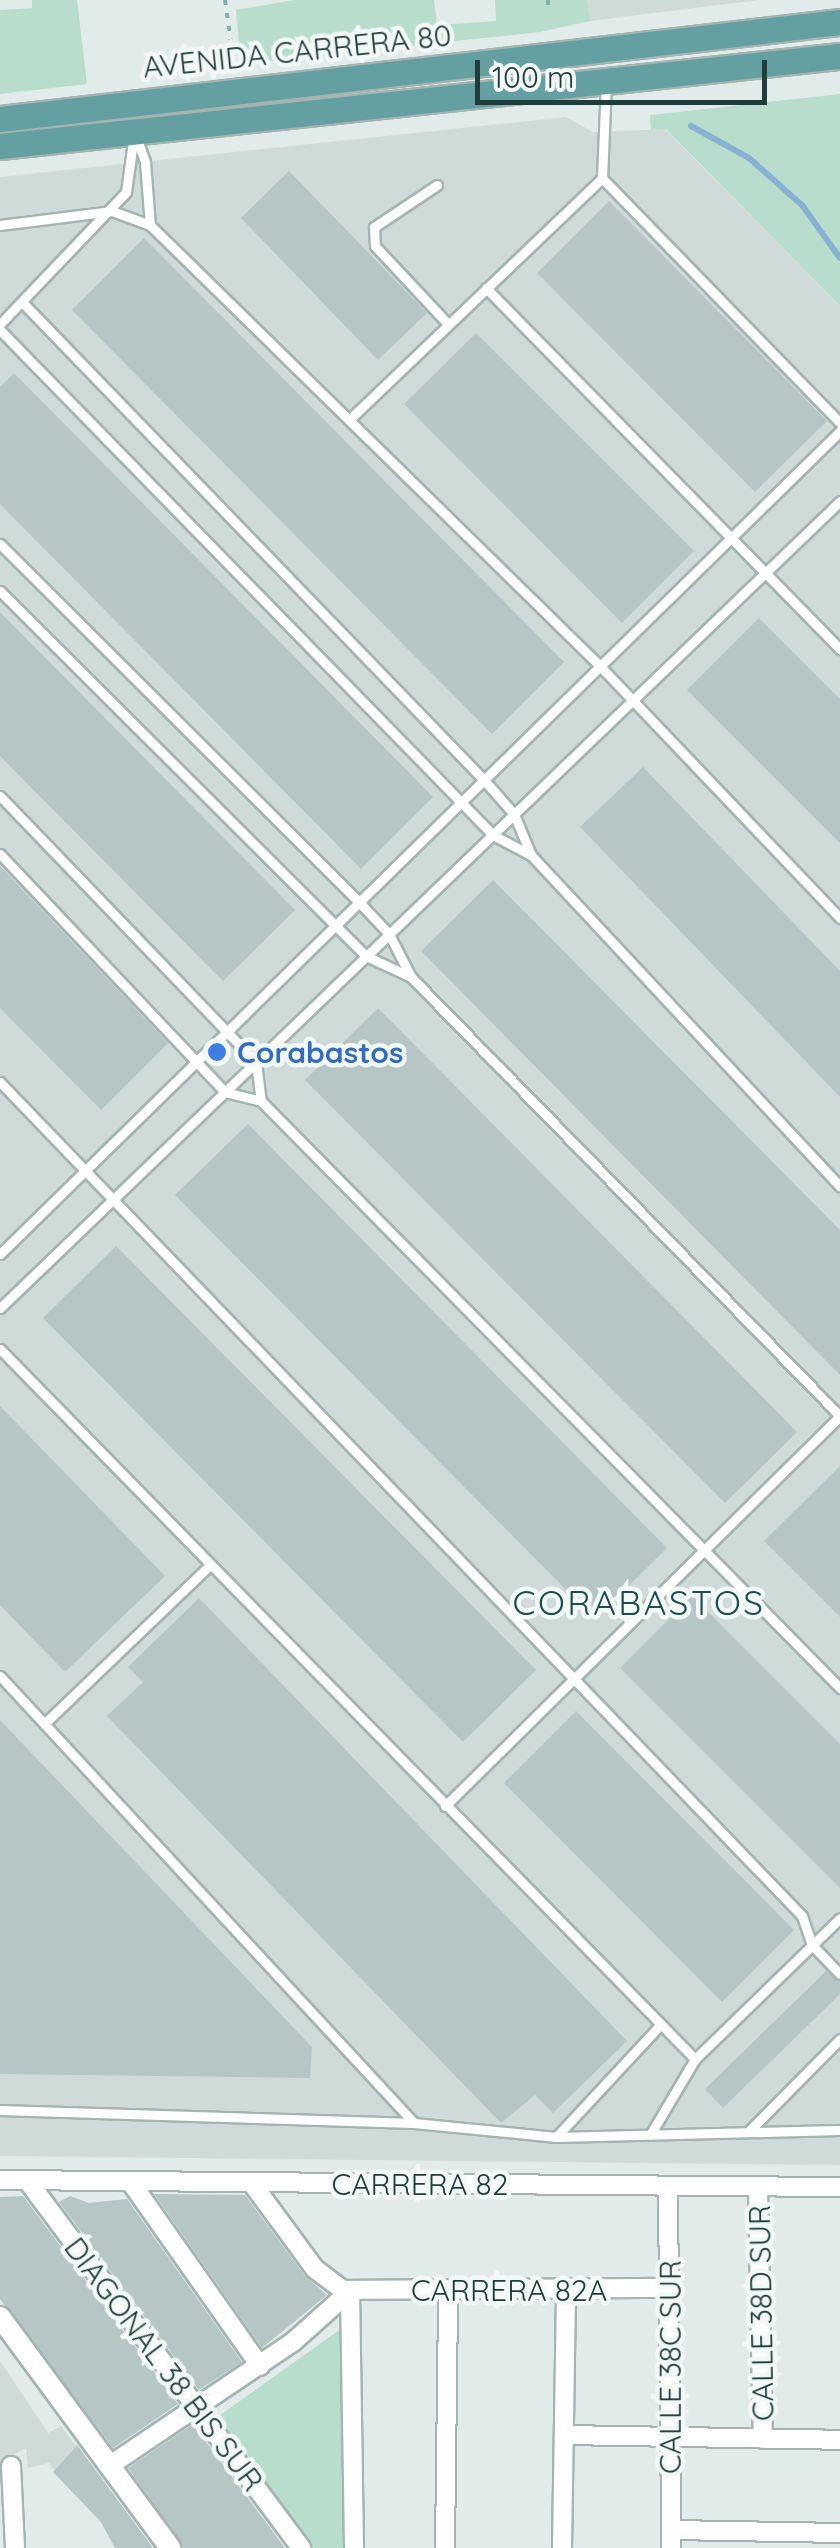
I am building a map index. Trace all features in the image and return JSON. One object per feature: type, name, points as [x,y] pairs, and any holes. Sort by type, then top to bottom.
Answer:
[{"type":"main road","name":"AVENIDA CARRERA 80","points":[[0,119],[840,22]]},
{"type":"main road","points":[[604,49],[606,80]]},
{"type":"main road","name":"AVENIDA CARRERA 80","points":[[0,146],[840,56]]},
{"type":"main road","points":[[131,103],[134,131]]},
{"type":"street","name":"CARRERA 82","points":[[0,2180],[840,2187]]},
{"type":"street","name":"DIAGONAL 38 BIS SUR","points":[[28,2180],[301,2548]]},
{"type":"street","points":[[130,2181],[260,2366]]},
{"type":"street","points":[[251,2182],[315,2269],[350,2291]]},
{"type":"street","name":"CALLE 38C SUR","points":[[668,2186],[671,2539]]},
{"type":"street","name":"CALLE 38D SUR","points":[[758,2186],[763,2438]]},
{"type":"street","name":"CARRERA 82A","points":[[350,2291],[669,2288]]},
{"type":"street","points":[[562,2548],[566,2289]]},
{"type":"street","points":[[445,2548],[448,2290]]},
{"type":"street","points":[[113,2471],[195,2408],[260,2366],[350,2291]]},
{"type":"street","points":[[350,2291],[354,2548]]},
{"type":"street","points":[[0,2317],[170,2548]]},
{"type":"street","points":[[564,2434],[840,2440]]},
{"type":"street","points":[[11,2466],[15,2548]]},
{"type":"street","points":[[671,2539],[764,2540],[840,2533]]},
{"type":"lane","points":[[351,418],[602,178],[606,80]]},
{"type":"lane","points":[[134,131],[130,184],[112,211],[0,327],[492,835],[530,855],[840,1186]]},
{"type":"lane","points":[[134,131],[145,162],[150,225]]},
{"type":"lane","points":[[602,178],[840,423]]},
{"type":"lane","points":[[437,185],[374,227],[375,246],[448,324]]},
{"type":"lane","points":[[0,226],[112,211],[150,225],[600,666],[840,918]]},
{"type":"lane","points":[[486,288],[840,649]]},
{"type":"lane","points":[[22,302],[484,780],[514,814],[530,855]]},
{"type":"lane","points":[[0,1254],[840,432]]},
{"type":"lane","points":[[0,1308],[840,501]]},
{"type":"lane","points":[[0,544],[360,902],[389,934],[411,977],[840,1416],[446,1806]]},
{"type":"lane","points":[[0,591],[366,956],[411,977]]},
{"type":"lane","points":[[0,796],[256,1062],[261,1101]]},
{"type":"lane","points":[[0,854],[225,1092],[261,1101],[840,1688]]},
{"type":"lane","points":[[0,1082],[802,1916],[812,1945],[840,1974]]},
{"type":"lane","points":[[0,1349],[695,2059]]},
{"type":"lane","points":[[45,1723],[209,1566]]},
{"type":"lane","points":[[0,1676],[414,2123]]},
{"type":"lane","points":[[650,2135],[695,2059],[840,1918]]},
{"type":"lane","points":[[556,2137],[661,2024]]},
{"type":"lane","points":[[748,2132],[840,2039]]},
{"type":"lane","points":[[0,2110],[414,2123],[556,2137],[840,2130]]},
{"type":"path","points":[[225,0],[232,49]]},
{"type":"path","points":[[548,0],[548,8]]},
{"type":"shaded area","points":[[587,0],[759,0],[590,21]]},
{"type":"shaded area","points":[[566,117],[593,132],[665,129],[840,306],[840,2165],[0,2156],[0,177]]},
{"type":"shaded area","points":[[0,2361],[48,2433],[61,2426],[76,2446],[54,2470],[49,2463],[28,2468],[26,2448],[0,2462]]},
{"type":"green space","points":[[32,0],[77,0],[87,84],[0,94],[0,10],[32,8]]},
{"type":"green space","points":[[294,0],[434,0],[437,25],[496,21],[495,0],[587,0],[590,21],[540,32],[241,64],[236,10]]},
{"type":"green space","points":[[840,94],[840,306],[666,129],[651,130],[650,115]]},
{"type":"green space","points":[[345,2326],[349,2548],[309,2548],[213,2420]]},
{"type":"building","points":[[289,171],[427,313],[378,360],[241,218]]},
{"type":"building","points":[[609,201],[827,421],[755,492],[537,273]]},
{"type":"building","points":[[144,238],[564,662],[492,734],[72,310]]},
{"type":"building","points":[[476,333],[694,551],[622,623],[404,404]]},
{"type":"building","points":[[14,373],[433,797],[361,869],[0,504],[0,387]]},
{"type":"building","points":[[0,612],[295,910],[223,981],[0,756]]},
{"type":"building","points":[[759,618],[840,699],[840,843],[687,690]]},
{"type":"building","points":[[643,767],[840,971],[840,1097],[580,827]]},
{"type":"building","points":[[0,866],[168,1043],[101,1110],[0,1008]]},
{"type":"building","points":[[493,880],[840,1230],[840,1375],[421,951]]},
{"type":"building","points":[[378,1008],[797,1432],[725,1503],[305,1080]]},
{"type":"building","points":[[248,1124],[667,1548],[595,1619],[175,1195]]},
{"type":"building","points":[[116,1246],[536,1670],[463,1742],[43,1318]]},
{"type":"building","points":[[0,1406],[165,1576],[65,1672],[0,1605]]},
{"type":"building","points":[[840,1466],[840,1617],[764,1541]]},
{"type":"building","points":[[692,1596],[840,1744],[840,1888],[620,1668]]},
{"type":"building","points":[[199,1598],[627,2041],[553,2113],[535,2095],[501,2123],[107,1716],[143,1682],[128,1667]]},
{"type":"building","points":[[576,1711],[794,1930],[722,2002],[504,1783]]},
{"type":"building","points":[[0,1720],[312,2047],[310,2078],[0,2074]]},
{"type":"building","points":[[826,1971],[840,1982],[840,1994],[723,2108],[705,2089]]},
{"type":"building","points":[[154,2194],[245,2195],[305,2276],[327,2295],[262,2348]]},
{"type":"building","points":[[23,2196],[178,2404],[113,2448],[0,2299],[0,2197]]},
{"type":"building","points":[[70,2196],[89,2203],[127,2199],[242,2362],[199,2390],[59,2202]]},
{"type":"building","points":[[193,2424],[285,2548],[184,2548],[128,2468]]},
{"type":"building","points":[[77,2445],[153,2548],[115,2548],[101,2522],[53,2472]]},
{"type":"waterway","points":[[691,126],[749,158],[802,205],[840,258]]},
{"type":"place","name":"Corabastos","points":[[217,1052]]},
{"type":"district","name":"CORABASTOS","points":[[639,1602]]}]
